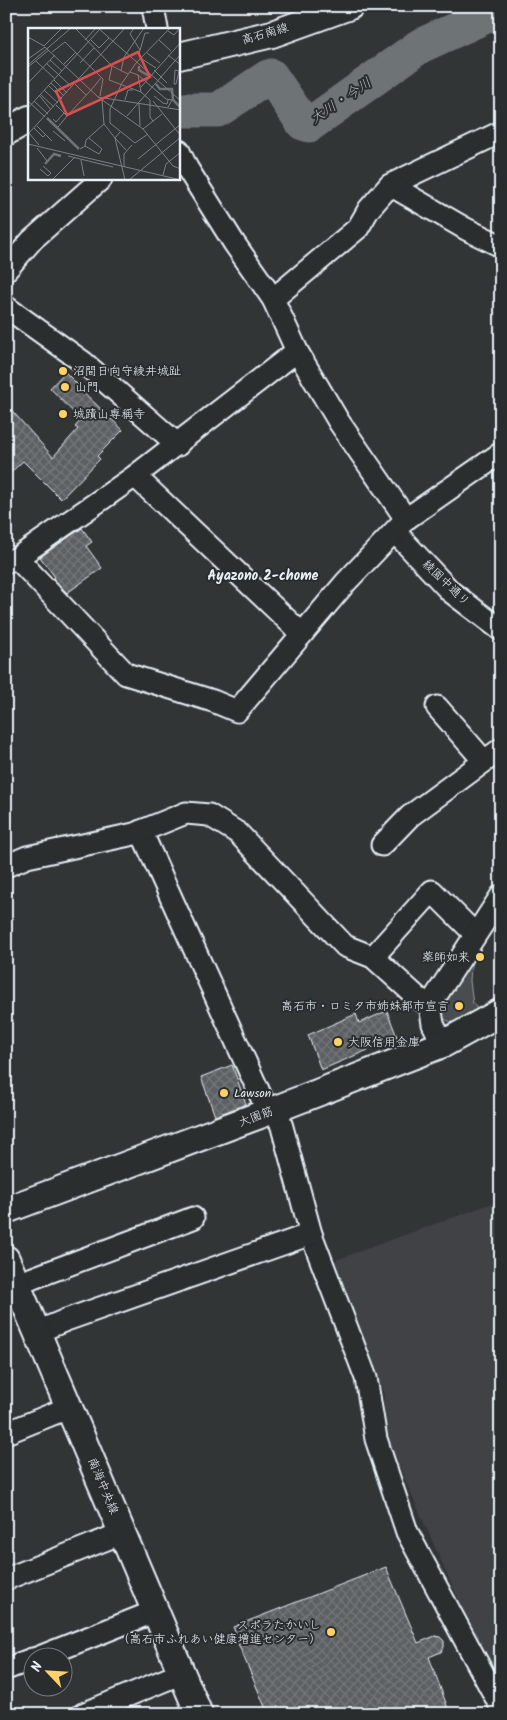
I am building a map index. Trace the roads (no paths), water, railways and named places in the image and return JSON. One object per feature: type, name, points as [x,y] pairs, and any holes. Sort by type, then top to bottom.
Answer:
[{"type":"street","points":[[153,6],[157,28]]},
{"type":"street","name":"高石南線","points":[[180,56],[272,34],[350,6]]},
{"type":"street","points":[[6,132],[28,120]]},
{"type":"street","points":[[273,299],[358,228],[369,209],[390,185],[501,132]]},
{"type":"street","name":"綾園中通り","points":[[180,153],[187,168],[234,243],[273,299],[297,351],[401,526],[451,592],[501,630]]},
{"type":"street","points":[[6,270],[32,240],[100,180]]},
{"type":"street","points":[[390,185],[466,229],[501,246]]},
{"type":"street","points":[[6,307],[83,362],[178,445]]},
{"type":"street","points":[[297,351],[136,476],[12,560],[126,674],[213,701],[237,711],[346,582],[401,526],[501,453]]},
{"type":"street","points":[[136,476],[302,634]]},
{"type":"street","points":[[382,846],[450,776],[492,755],[437,707]]},
{"type":"street","points":[[6,866],[27,857],[134,834],[186,813],[209,815],[238,833],[345,946],[372,957],[418,998],[430,1005]]},
{"type":"street","points":[[141,831],[272,1111],[282,1127],[311,1234],[366,1378],[376,1439],[407,1532],[501,1707]]},
{"type":"street","points":[[372,957],[432,891],[474,934]]},
{"type":"street","points":[[443,1044],[433,1024],[430,1005],[474,934],[501,896]]},
{"type":"street","name":"大園筋","points":[[6,1210],[272,1111],[443,1044],[501,1012]]},
{"type":"street","points":[[17,1284],[193,1218]]},
{"type":"street","points":[[37,1332],[66,1320],[311,1234]]},
{"type":"street","name":"南海中央線","points":[[6,1259],[200,1714]]},
{"type":"street","points":[[6,1433],[70,1407]]},
{"type":"street","points":[[6,1578],[122,1533]]},
{"type":"street","points":[[62,1648],[156,1610]]},
{"type":"street","points":[[6,1669],[22,1663]]},
{"type":"street","points":[[83,1714],[182,1672]]},
{"type":"waterway","name":"大川・今川","points":[[180,110],[218,110],[271,76],[303,123],[309,125],[420,46],[490,14]]},
{"type":"place","name":"沼間日向守綾井城趾","points":[[63,371]]},
{"type":"place","name":"山門","points":[[65,387]]},
{"type":"place","name":"城蹟山専稱寺","points":[[63,414]]},
{"type":"place","name":"薬師如来","points":[[480,957]]},
{"type":"place","name":"高石市・ロミタ市姉妹都市宣言","points":[[459,1006]]},
{"type":"place","name":"大阪信用金庫","points":[[338,1042]]},
{"type":"place","name":"Lawson","points":[[224,1093]]},
{"type":"place","name":"スポラたかいし （高石市ふれあい健康増進センター）","points":[[331,1632]]},
{"type":"district","name":"Ayazono 2-chome","points":[[263,576]]}]
